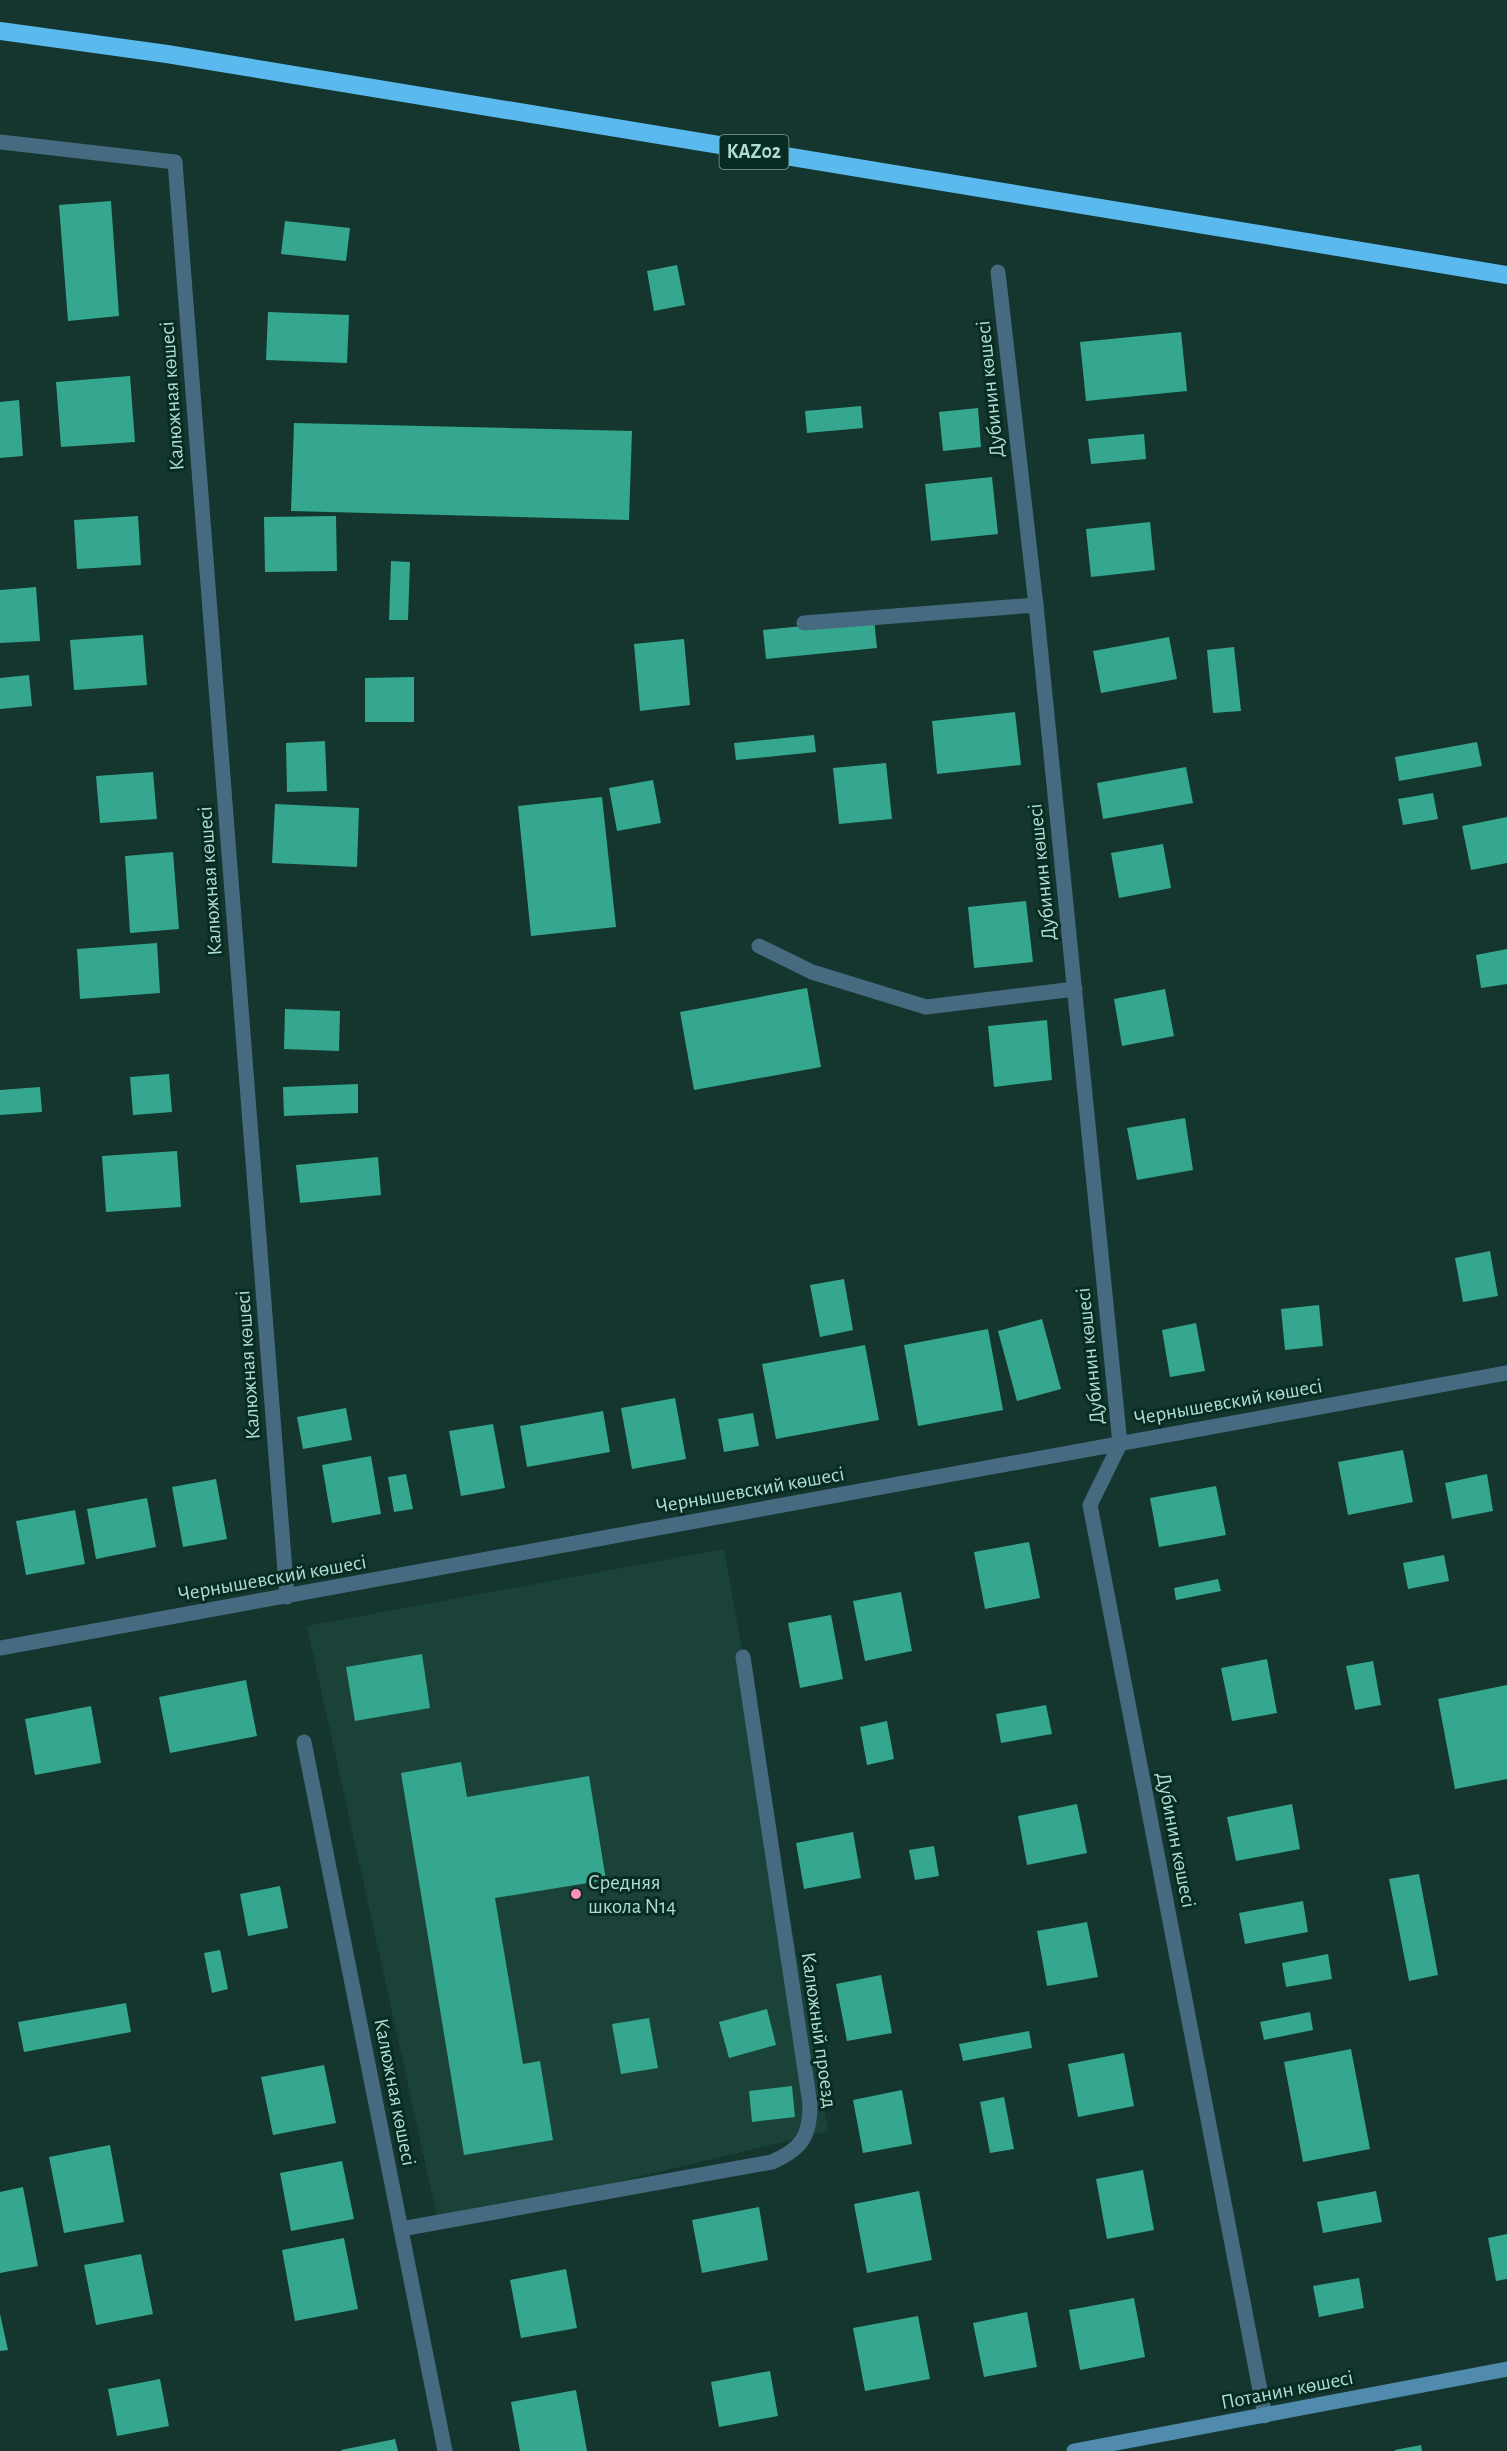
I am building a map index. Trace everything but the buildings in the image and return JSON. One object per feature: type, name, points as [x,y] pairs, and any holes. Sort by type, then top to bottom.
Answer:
[{"type":"highway","name":"KAZ02","points":[[0,31],[167,54],[1507,275]]},
{"type":"main road","name":"Потанин көшесі","points":[[1074,2451],[1507,2369]]},
{"type":"street","name":"Калюжная көшесі","points":[[0,142],[175,162],[287,1597]]},
{"type":"street","name":"Дубинин көшесі","points":[[998,272],[1036,605],[1120,1444],[1090,1505],[1265,2416]]},
{"type":"street","points":[[804,623],[1036,605]]},
{"type":"street","points":[[759,946],[812,972],[926,1007],[1075,989]]},
{"type":"street","name":"Чернышевский көшесі","points":[[0,1648],[1507,1373]]},
{"type":"street","name":"Калюжный проезд","points":[[401,2229],[772,2162],[790,2154],[802,2142],[810,2124],[810,2104],[743,1657]]},
{"type":"street","name":"Калюжная көшесі","points":[[304,1742],[445,2451]]},
{"type":"shaded area","name":"Средняя школа N14","points":[[724,1549],[828,2131],[439,2225],[307,1626]]},
{"type":"place","name":"Средняя школа N14","points":[[576,1894]]}]
